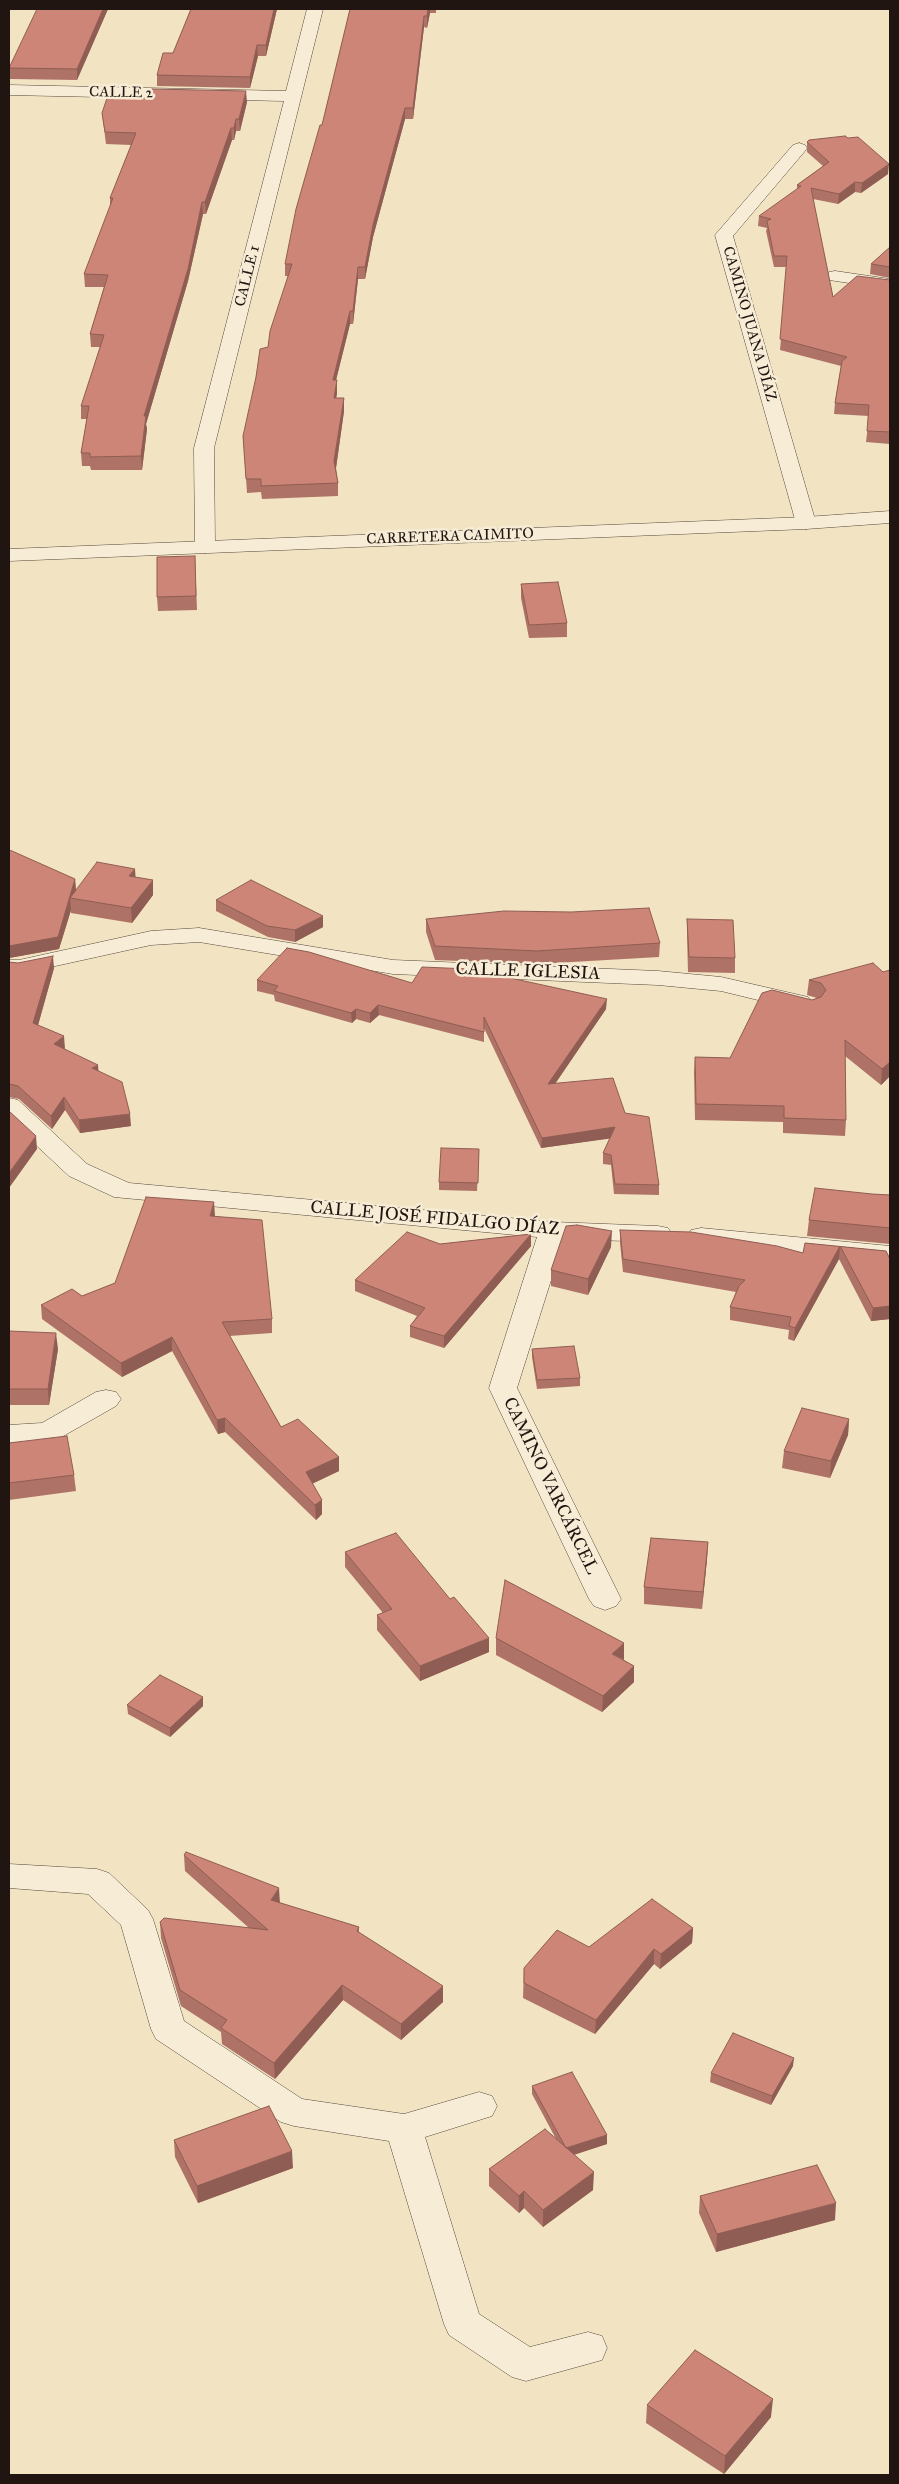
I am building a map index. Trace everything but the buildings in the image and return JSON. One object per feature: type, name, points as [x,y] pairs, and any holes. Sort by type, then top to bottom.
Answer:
[{"type":"street","name":"CALLE 1","points":[[205,547],[204,448],[315,9]]},
{"type":"street","name":"CALLE 2","points":[[9,90],[293,96]]},
{"type":"street","name":"CAMINO JUANA DÍAZ","points":[[800,148],[724,235],[806,523]]},
{"type":"street","points":[[835,276],[890,284]]},
{"type":"street","name":"CARRETERA CAIMITO","points":[[9,555],[806,523],[890,517]]},
{"type":"street","name":"CALLE IGLESIA","points":[[9,967],[19,967],[151,938],[199,935],[392,967],[658,978],[721,984],[810,1005]]},
{"type":"street","name":"CALLE JOSÉ FIDALGO DÍAZ","points":[[9,1106],[78,1170],[124,1191],[553,1230],[690,1235],[890,1254]]},
{"type":"street","name":"CAMINO VARCÁRCEL","points":[[553,1230],[503,1388],[605,1599]]},
{"type":"street","points":[[9,1434],[48,1432],[106,1399]]},
{"type":"street","points":[[9,1876],[97,1882],[136,1919],[169,2028],[294,2112],[404,2128],[479,2106]]},
{"type":"street","points":[[404,2128],[463,2324],[526,2365],[588,2348]]}]
